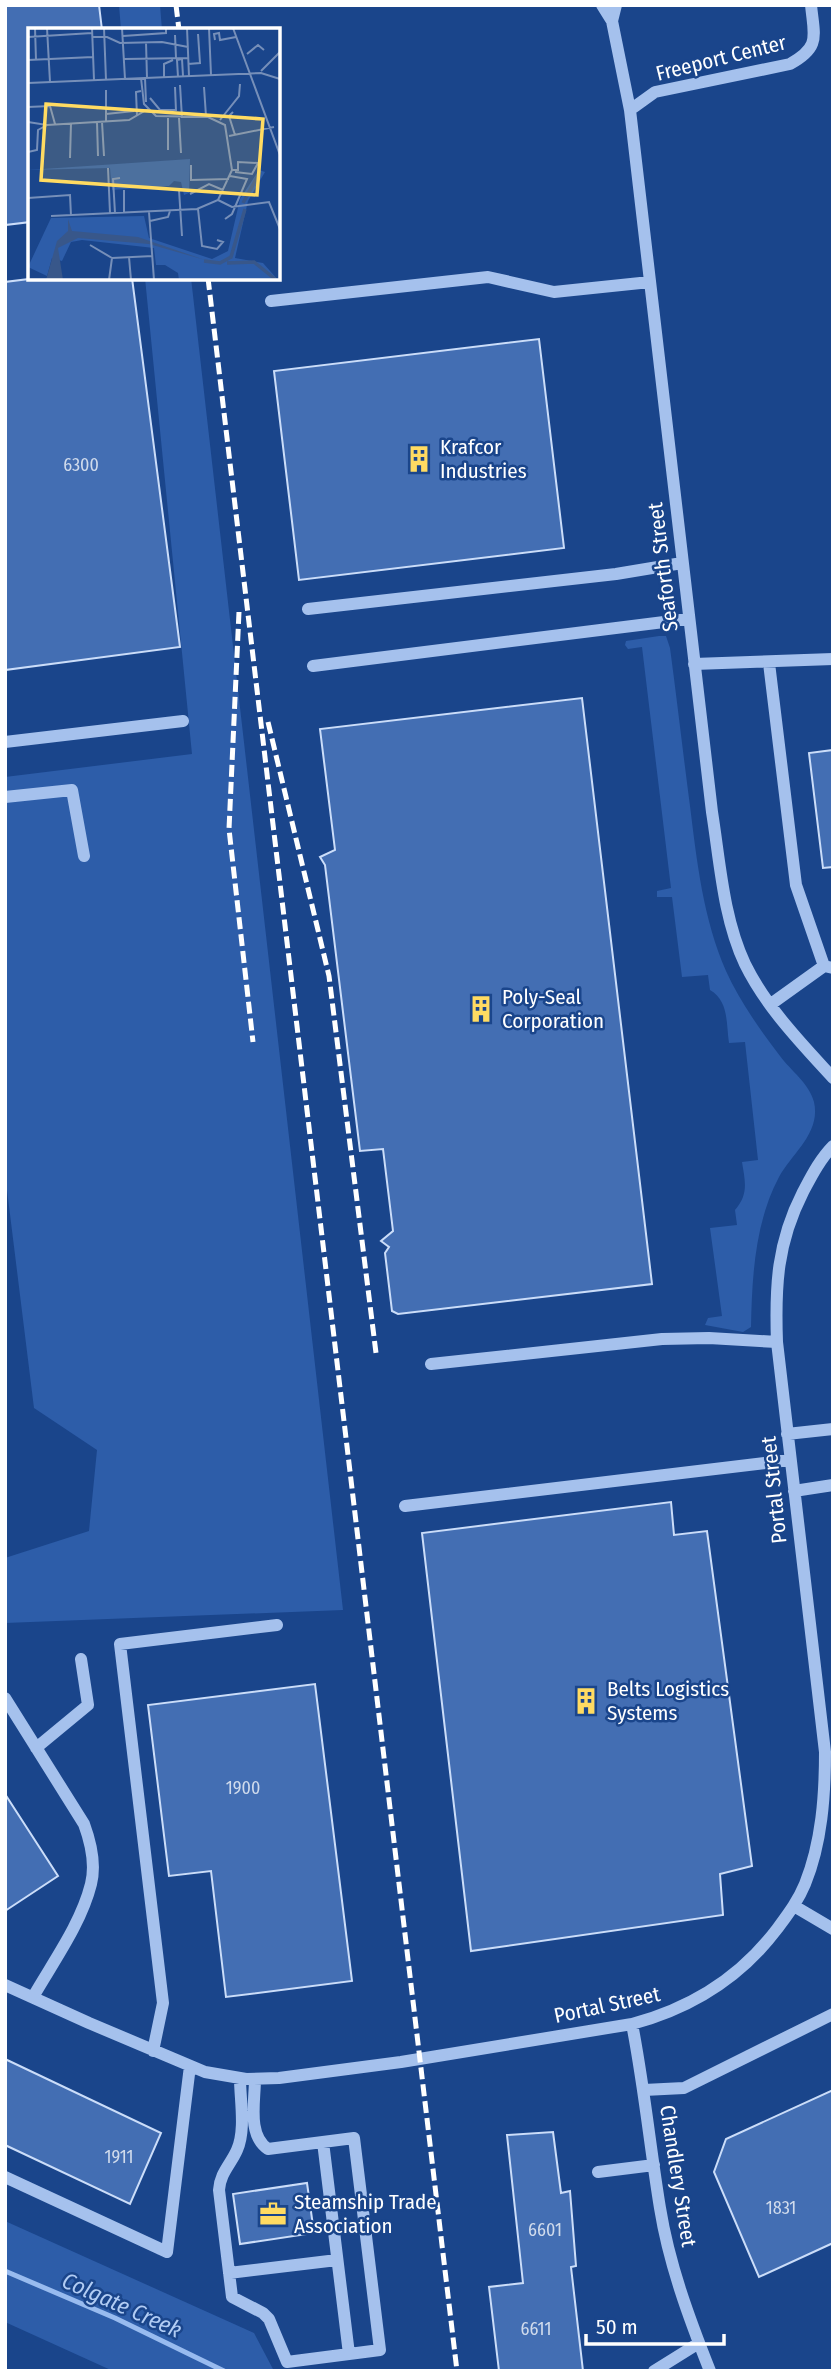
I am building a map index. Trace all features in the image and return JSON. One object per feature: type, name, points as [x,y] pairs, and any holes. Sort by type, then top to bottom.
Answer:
[{"type":"street","points":[[602,5],[612,21]]},
{"type":"street","points":[[612,21],[616,5]]},
{"type":"street","name":"Freeport Center","points":[[630,110],[655,92],[790,64],[806,55],[815,39],[811,5]]},
{"type":"street","name":"Seaforth Street","points":[[612,21],[630,110],[688,618],[712,812],[728,912],[744,961],[755,982],[794,1036],[833,1078]]},
{"type":"street","points":[[271,301],[488,277],[554,292],[650,282]]},
{"type":"street","points":[[308,609],[615,574],[682,563]]},
{"type":"street","points":[[313,666],[688,618]]},
{"type":"street","points":[[694,664],[833,659]]},
{"type":"street","points":[[769,663],[796,886],[828,967],[771,1004]]},
{"type":"street","points":[[5,742],[183,721]]},
{"type":"street","points":[[5,797],[72,790],[84,856]]},
{"type":"street","name":"Portal Street","points":[[5,1984],[190,2066],[219,2075],[255,2079],[401,2062],[632,2024],[663,2015],[711,1992],[740,1970],[765,1945],[794,1906],[805,1883],[820,1828],[829,1751],[787,1434],[777,1342],[777,1275],[782,1241],[792,1213],[810,1179],[833,1146]]},
{"type":"street","points":[[431,1364],[662,1339],[709,1338],[777,1342]]},
{"type":"street","points":[[787,1434],[833,1429]]},
{"type":"street","points":[[405,1506],[790,1460]]},
{"type":"street","points":[[794,1490],[833,1485]]},
{"type":"street","points":[[153,2051],[163,2003],[120,1644],[277,1625]]},
{"type":"street","points":[[36,1748],[88,1705],[81,1659]]},
{"type":"street","points":[[5,1698],[84,1824],[91,1843],[93,1863],[91,1882],[80,1912],[33,1997]]},
{"type":"street","points":[[794,1906],[833,1929]]},
{"type":"street","points":[[644,2090],[684,2088],[833,2014]]},
{"type":"street","name":"Chandlery Street","points":[[632,2024],[660,2210],[681,2296],[710,2371]]},
{"type":"street","points":[[5,2177],[167,2252],[190,2066]]},
{"type":"street","points":[[240,2078],[240,2138],[236,2152],[221,2176],[219,2190],[232,2297],[264,2313],[288,2362],[380,2350],[354,2138],[268,2149],[256,2135],[255,2079]]},
{"type":"street","points":[[323,2142],[349,2354]]},
{"type":"street","points":[[597,2172],[654,2165]]},
{"type":"street","points":[[229,2273],[337,2260]]},
{"type":"street","points":[[654,2371],[699,2343]]},
{"type":"shaded area","points":[[119,5],[160,5],[162,28],[121,28]]},
{"type":"shaded area","points":[[145,280],[191,280],[343,1610],[5,1623],[5,1558],[89,1531],[97,1450],[34,1408],[5,1174],[5,777],[192,754]]},
{"type":"shaded area","points":[[666,636],[670,648],[698,869],[718,951],[731,982],[750,1015],[804,1083],[814,1102],[815,1113],[809,1133],[779,1177],[765,1212],[756,1250],[751,1327],[743,1332],[705,1325],[708,1318],[722,1316],[710,1228],[737,1225],[735,1210],[745,1187],[742,1162],[758,1160],[745,1042],[729,1043],[724,1006],[710,990],[708,975],[682,977],[672,897],[657,897],[657,891],[671,888],[642,647],[628,649],[625,645],[626,641]]},
{"type":"shaded area","points":[[5,2221],[254,2333],[274,2371],[113,2371],[5,2322]]},
{"type":"building","points":[[5,5],[99,5],[102,28],[28,28],[28,222],[5,225]]},
{"type":"building","points":[[28,279],[132,280],[180,647],[5,670],[5,282]]},
{"type":"building","name":"Krafcor Industries","points":[[539,339],[564,548],[299,580],[274,371]]},
{"type":"building","name":"Poly-Seal Corporation","points":[[582,698],[652,1284],[398,1314],[392,1311],[385,1253],[389,1247],[381,1241],[393,1231],[383,1149],[360,1151],[325,865],[320,857],[335,850],[320,729]]},
{"type":"building","points":[[833,750],[833,867],[823,868],[809,753]]},
{"type":"building","name":"Belts Logistics Systems","points":[[671,1502],[674,1535],[707,1531],[752,1866],[720,1874],[723,1915],[471,1951],[422,1533]]},
{"type":"building","points":[[315,1684],[352,1981],[226,1997],[211,1871],[169,1876],[148,1705]]},
{"type":"building","points":[[5,1794],[58,1876],[5,1911]]},
{"type":"building","points":[[5,2059],[161,2133],[130,2204],[5,2145]]},
{"type":"building","points":[[833,2090],[833,2243],[759,2277],[714,2172],[726,2139]]},
{"type":"building","points":[[553,2132],[561,2193],[570,2191],[576,2266],[571,2267],[583,2371],[499,2371],[489,2287],[523,2283],[507,2135]]},
{"type":"building","name":"Steamship Trade Association","points":[[307,2183],[314,2233],[240,2244],[233,2194]]},
{"type":"waterway","name":"Colgate Creek","points":[[5,2271],[115,2318],[224,2371]]},
{"type":"railway","points":[[176,5],[179,28]]},
{"type":"railway","points":[[208,280],[457,2371]]},
{"type":"railway","points":[[239,612],[229,829],[253,1042]]},
{"type":"railway","points":[[268,722],[329,976],[376,1353]]},
{"type":"place","name":"Krafcor Industries","points":[[419,459]]},
{"type":"place","name":"Poly-Seal Corporation","points":[[481,1009]]},
{"type":"place","name":"Belts Logistics Systems","points":[[586,1701]]},
{"type":"place","name":"Steamship Trade Association","points":[[273,2214]]}]
